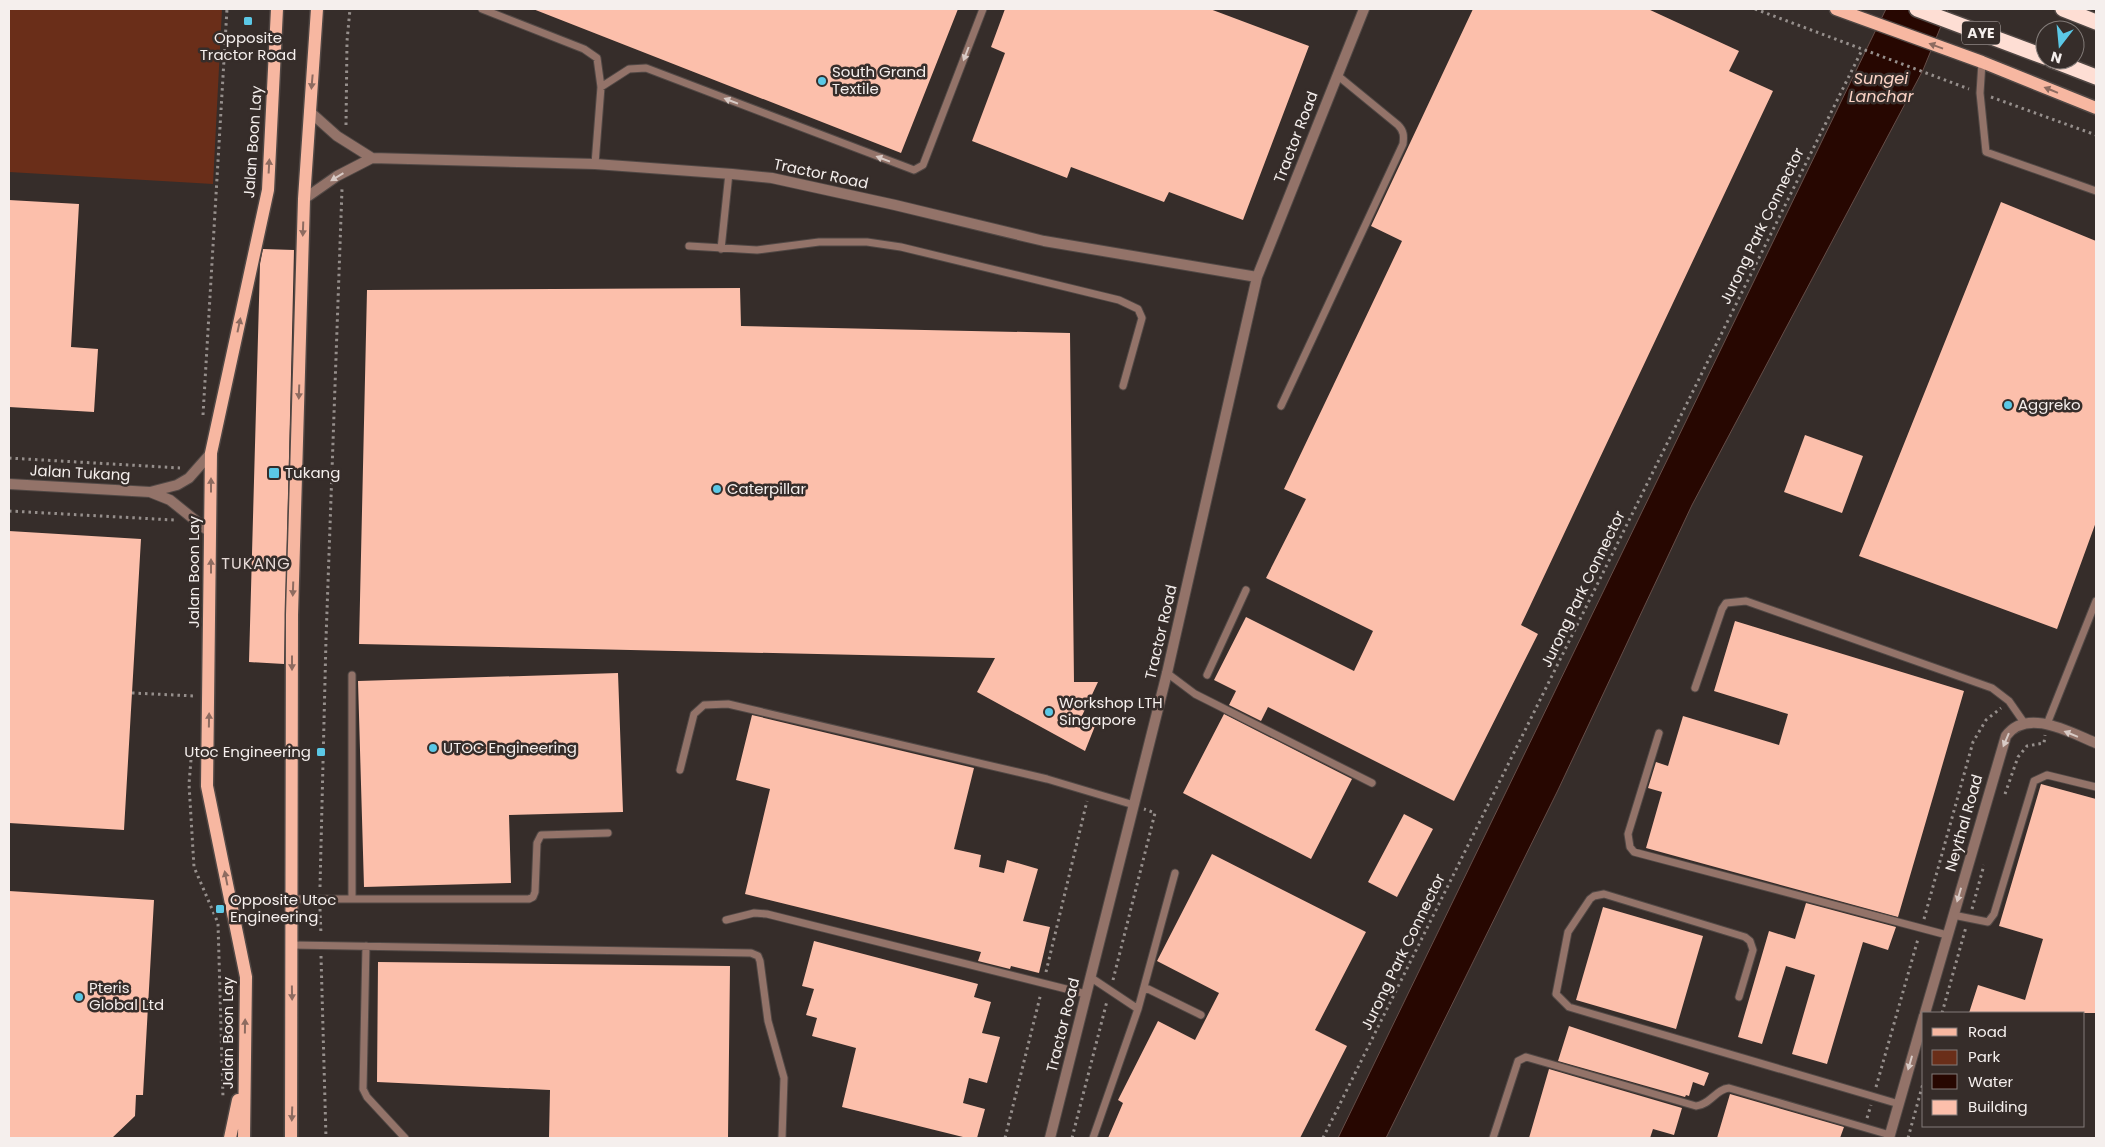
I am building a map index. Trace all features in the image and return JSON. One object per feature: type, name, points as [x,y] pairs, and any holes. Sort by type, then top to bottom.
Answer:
[{"type":"highway","name":"AYE","points":[[1917,9],[2035,53]]},
{"type":"highway","points":[[2063,9],[2096,22]]},
{"type":"highway","points":[[2078,70],[2096,77]]},
{"type":"main road","name":"Jalan Boon Lay","points":[[244,1138],[243,1075],[246,977],[207,786],[211,452],[268,190],[277,9]]},
{"type":"main road","points":[[292,1138],[292,615],[304,198],[317,9]]},
{"type":"main road","points":[[1836,9],[1982,62],[2096,108]]},
{"type":"main road","points":[[230,1138],[243,1075]]},
{"type":"street","name":"Tractor Road","points":[[1052,1137],[1167,673],[1258,277],[1364,9]]},
{"type":"street","points":[[309,110],[337,136],[372,158]]},
{"type":"street","name":"Tractor Road","points":[[304,198],[337,176],[372,158],[595,164],[729,173],[772,178],[1044,241],[1258,277]]},
{"type":"street","name":"Jalan Tukang","points":[[9,484],[150,492],[177,485],[189,478],[211,452]]},
{"type":"street","name":"Jalan Tukang","points":[[150,492],[170,500],[211,534]]},
{"type":"street","points":[[2025,724],[2046,724],[2096,743]]},
{"type":"street","name":"Neythal Road","points":[[1925,1012],[2006,736],[2011,729],[2025,724]]},
{"type":"street","name":"Neythal Road","points":[[1890,1136],[1922,1022]]},
{"type":"lane","points":[[482,9],[590,52],[597,58],[601,87],[595,164]]},
{"type":"lane","points":[[601,87],[629,69],[646,68],[914,170],[923,165],[983,9]]},
{"type":"lane","points":[[1982,62],[1980,93],[1986,152],[2096,191]]},
{"type":"lane","points":[[1280,406],[1403,144],[1403,130],[1337,75]]},
{"type":"lane","points":[[721,248],[729,173]]},
{"type":"lane","points":[[689,246],[757,250],[820,242],[867,242],[901,247],[1119,300],[1138,309],[1142,318],[1123,386]]},
{"type":"lane","points":[[1207,675],[1246,590]]},
{"type":"lane","points":[[1695,688],[1722,609],[1726,603],[1735,600],[1746,601],[1992,688],[2009,701],[2025,724]]},
{"type":"lane","points":[[2046,724],[2096,601]]},
{"type":"lane","points":[[1167,673],[1195,694],[1372,783]]},
{"type":"lane","points":[[352,676],[352,899]]},
{"type":"lane","points":[[680,770],[694,714],[704,705],[728,704],[1047,779],[1134,805]]},
{"type":"lane","points":[[1660,733],[1628,834],[1630,847],[1634,852],[1947,935]]},
{"type":"lane","points":[[1953,914],[1988,922],[1994,914],[2034,781],[2047,775],[2096,788]]},
{"type":"lane","points":[[292,899],[529,899],[533,897],[535,892],[537,843],[541,835],[608,834]]},
{"type":"lane","points":[[1093,1138],[1138,1009],[1174,874]]},
{"type":"lane","points":[[1740,997],[1753,950],[1750,941],[1745,937],[1604,894],[1590,899],[1568,932],[1556,994],[1569,1007],[1898,1104]]},
{"type":"lane","points":[[726,920],[754,914],[767,914],[1086,994]]},
{"type":"lane","points":[[292,944],[751,953],[758,956],[760,961],[768,1022],[784,1078],[782,1138]]},
{"type":"lane","points":[[366,946],[363,1089],[367,1097],[405,1138]]},
{"type":"lane","points":[[1090,978],[1138,1009]]},
{"type":"lane","points":[[1144,987],[1201,1015]]},
{"type":"lane","points":[[1494,1138],[1518,1062],[1526,1057],[1696,1106],[1706,1104],[1722,1089],[1729,1088],[1890,1136]]},
{"type":"path","points":[[202,423],[227,9]]},
{"type":"path","points":[[346,125],[347,41],[350,9]]},
{"type":"path","points":[[1755,9],[2096,135]]},
{"type":"path","name":"Jurong Park Connector","points":[[1323,1138],[1862,50]]},
{"type":"path","points":[[326,1138],[320,899],[326,639],[342,188]]},
{"type":"path","points":[[9,458],[169,468],[182,468],[187,462]]},
{"type":"path","points":[[9,511],[182,520]]},
{"type":"path","points":[[132,694],[196,696]]},
{"type":"path","points":[[1864,1127],[1973,742],[1986,720],[2009,701]]},
{"type":"path","points":[[2002,802],[2018,757],[2027,746],[2044,743],[2046,724]]},
{"type":"path","points":[[1005,1138],[1089,793]]},
{"type":"path","points":[[1072,1138],[1155,813],[1134,805]]},
{"type":"path","points":[[1942,1012],[1987,856]]},
{"type":"path","points":[[1908,1138],[1922,1087]]},
{"type":"green space","points":[[9,9],[222,9],[213,184],[9,172]]},
{"type":"water","name":"Sungei Lanchar","points":[[1886,9],[1948,9],[1923,70],[1692,505],[1558,790],[1386,1138],[1338,1138]]},
{"type":"building","name":"South Grand Textile","points":[[533,9],[958,9],[901,153]]},
{"type":"building","points":[[1005,9],[1210,9],[1309,46],[1243,220],[1169,192],[1164,202],[1071,167],[1067,178],[972,141],[1005,53],[991,47]]},
{"type":"building","points":[[1473,9],[1648,9],[1739,51],[1729,71],[1773,91],[1521,625],[1538,634],[1454,801],[1268,707],[1261,721],[1229,705],[1236,691],[1214,680],[1246,617],[1354,671],[1373,631],[1266,578],[1306,499],[1284,489],[1402,241],[1371,226]]},
{"type":"building","points":[[9,200],[79,204],[71,347],[98,349],[94,412],[9,407]]},
{"type":"building","name":"Aggreko","points":[[2001,202],[2096,241],[2096,522],[2057,629],[1859,556]]},
{"type":"building","points":[[263,249],[294,250],[284,664],[249,662],[260,264]]},
{"type":"building","name":"Caterpillar","points":[[740,288],[741,326],[1070,333],[1074,682],[1098,682],[1080,720],[1095,726],[1085,751],[977,692],[995,658],[359,644],[367,290]]},
{"type":"building","points":[[1805,435],[1863,456],[1842,513],[1784,492]]},
{"type":"building","points":[[9,531],[141,539],[124,830],[9,823]]},
{"type":"building","points":[[1735,621],[1964,691],[1898,917],[1646,848],[1662,792],[1648,788],[1656,762],[1668,766],[1683,716],[1779,745],[1788,714],[1714,691]]},
{"type":"building","name":"UTOC Engineering","points":[[618,673],[623,812],[509,815],[511,883],[364,887],[358,681]]},
{"type":"building","points":[[1224,714],[1352,779],[1311,859],[1183,793]]},
{"type":"building","points":[[752,715],[974,768],[954,849],[981,855],[979,867],[1004,873],[1007,860],[1038,869],[1023,921],[1050,927],[1039,973],[1011,966],[1010,969],[978,961],[981,952],[745,894],[770,789],[736,780]]},
{"type":"building","points":[[2041,784],[2096,799],[2096,1013],[1969,1012],[1978,985],[2025,1000],[2043,939],[1999,926]]},
{"type":"building","points":[[1404,814],[1433,829],[1397,897],[1368,882]]},
{"type":"building","points":[[1212,854],[1366,932],[1315,1030],[1347,1046],[1300,1138],[1108,1138],[1123,1103],[1118,1100],[1158,1021],[1195,1040],[1219,993],[1157,961]]},
{"type":"building","name":"Pteris Global Ltd","points":[[9,891],[154,900],[143,1095],[136,1095],[135,1116],[112,1138],[9,1138]]},
{"type":"building","points":[[1806,903],[1896,927],[1888,950],[1863,942],[1827,1064],[1792,1054],[1815,975],[1786,966],[1762,1044],[1738,1037],[1769,931],[1795,939]]},
{"type":"building","points":[[1603,907],[1703,936],[1676,1029],[1576,1000]]},
{"type":"building","points":[[814,941],[978,984],[974,997],[991,1002],[982,1033],[1000,1037],[987,1083],[969,1078],[963,1103],[985,1109],[977,1138],[967,1138],[842,1107],[856,1048],[812,1036],[817,1018],[806,1015],[814,989],[802,986]]},
{"type":"building","points":[[378,962],[730,966],[728,1138],[549,1138],[550,1090],[377,1082]]},
{"type":"building","points":[[1569,1026],[1709,1073],[1704,1086],[1693,1082],[1689,1096],[1686,1095],[1685,1097],[1558,1061]]},
{"type":"building","points":[[1549,1069],[1682,1108],[1674,1135],[1653,1129],[1650,1138],[1529,1138]]},
{"type":"building","points":[[1730,1094],[1844,1127],[1840,1138],[1717,1138]]},
{"type":"place","name":"Opposite Tractor Road","points":[[248,21]]},
{"type":"place","name":"South Grand Textile","points":[[822,81]]},
{"type":"place","name":"Aggreko","points":[[2008,405]]},
{"type":"place","name":"Tukang","points":[[274,473]]},
{"type":"place","name":"Caterpillar","points":[[717,489]]},
{"type":"place","name":"Workshop LTH Singapore","points":[[1049,712]]},
{"type":"place","name":"UTOC Engineering","points":[[433,748]]},
{"type":"place","name":"Utoc Engineering","points":[[321,752]]},
{"type":"place","name":"Opposite Utoc Engineering","points":[[220,909]]},
{"type":"place","name":"Pteris Global Ltd","points":[[79,997]]},
{"type":"district","name":"TUKANG","points":[[256,563]]}]
